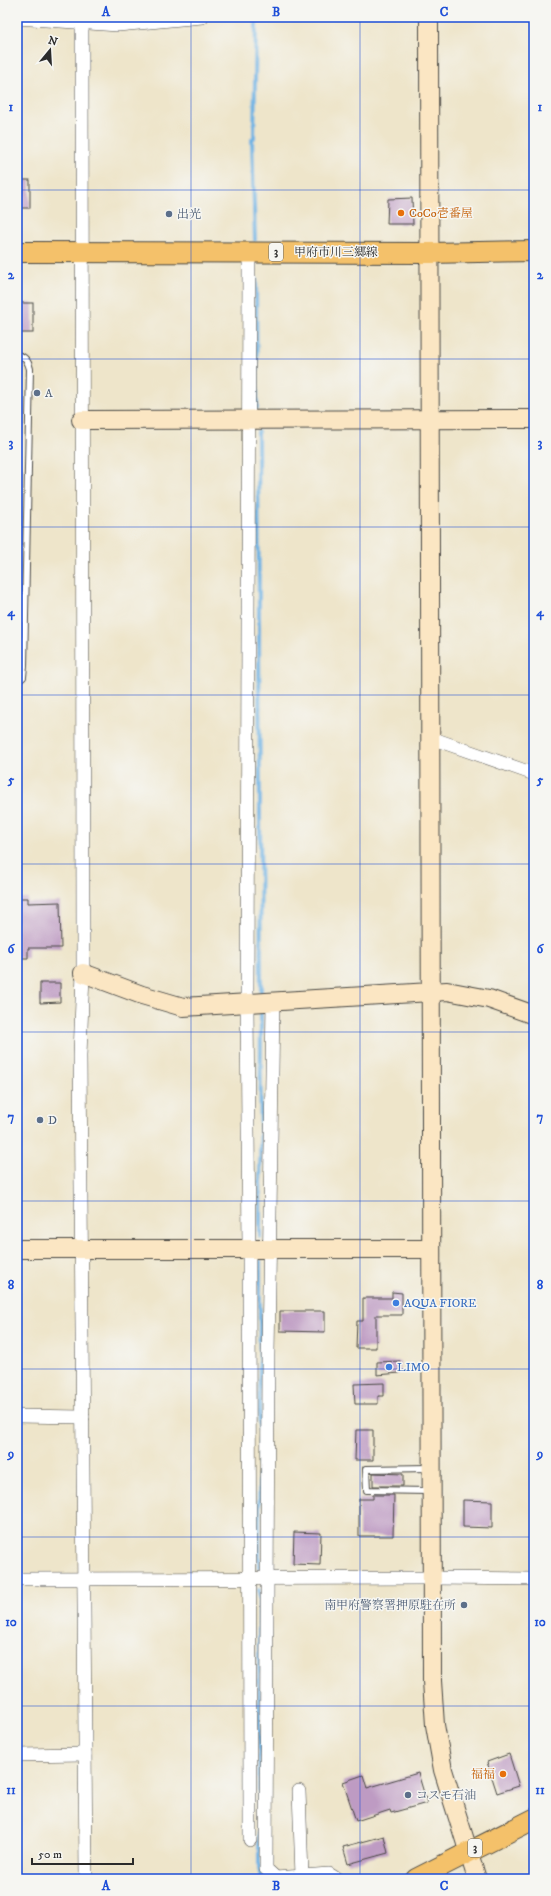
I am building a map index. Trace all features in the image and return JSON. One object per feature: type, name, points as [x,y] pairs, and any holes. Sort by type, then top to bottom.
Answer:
[{"type":"main road","name":"甲府市川三郷線","points":[[17,252],[430,253],[534,251]]},
{"type":"main road","name":"3","points":[[416,1879],[534,1819]]},
{"type":"street","points":[[17,18],[82,20],[118,25],[202,17]]},
{"type":"street","points":[[429,17],[432,1681],[435,1725],[443,1770],[476,1879]]},
{"type":"street","points":[[82,20],[83,973],[80,1056],[86,1879]]},
{"type":"street","points":[[250,252],[247,1005],[250,1840]]},
{"type":"street","points":[[82,420],[534,420]]},
{"type":"street","points":[[431,738],[534,774]]},
{"type":"street","points":[[83,973],[142,995],[183,1007],[247,1005],[431,991],[465,994],[488,999],[534,1015]]},
{"type":"street","points":[[273,1002],[267,1578],[266,1869],[276,1878],[329,1874],[337,1879]]},
{"type":"street","points":[[17,1249],[431,1249]]},
{"type":"street","points":[[17,1416],[83,1417]]},
{"type":"street","points":[[17,1579],[534,1579]]},
{"type":"street","points":[[17,1755],[85,1754]]},
{"type":"street","points":[[299,1791],[302,1876]]},
{"type":"lane","points":[[17,356],[23,357],[29,363],[30,368],[24,671],[23,676],[17,682]]},
{"type":"lane","points":[[431,1468],[366,1469],[367,1490],[431,1491]]},
{"type":"building","points":[[17,180],[30,180],[30,208],[17,208]]},
{"type":"building","points":[[412,198],[413,224],[387,224],[388,199]]},
{"type":"building","points":[[17,303],[33,303],[33,333],[17,333]]},
{"type":"building","points":[[17,898],[28,898],[28,903],[60,902],[61,948],[28,948],[28,958],[17,958]]},
{"type":"building","points":[[40,983],[60,983],[60,1002],[40,1003]]},
{"type":"building","points":[[392,1292],[402,1293],[402,1315],[376,1315],[376,1348],[356,1348],[357,1321],[363,1321],[363,1298],[392,1298]]},
{"type":"building","points":[[280,1311],[325,1311],[325,1332],[280,1331]]},
{"type":"building","points":[[400,1361],[400,1373],[377,1375],[377,1362]]},
{"type":"building","points":[[384,1383],[384,1396],[378,1396],[378,1404],[355,1404],[354,1384]]},
{"type":"building","points":[[356,1430],[373,1430],[373,1460],[355,1460]]},
{"type":"building","points":[[373,1473],[403,1474],[403,1486],[373,1486]]},
{"type":"building","points":[[373,1495],[394,1495],[393,1536],[359,1536],[359,1499],[373,1499]]},
{"type":"building","points":[[463,1500],[492,1501],[492,1528],[463,1527]]},
{"type":"building","points":[[294,1532],[321,1533],[320,1565],[293,1564]]},
{"type":"building","name":"福福","points":[[509,1754],[519,1786],[497,1793],[487,1762]]},
{"type":"building","points":[[418,1773],[427,1803],[391,1813],[390,1810],[356,1821],[343,1782],[363,1775],[367,1788]]},
{"type":"building","points":[[384,1836],[388,1853],[348,1864],[343,1847]]},
{"type":"waterway","points":[[255,240],[252,139],[254,138],[256,24]]},
{"type":"waterway","points":[[256,279],[257,408]]},
{"type":"waterway","points":[[258,432],[261,998]]},
{"type":"waterway","points":[[260,1237],[261,1006]]},
{"type":"waterway","points":[[259,1567],[260,1261]]},
{"type":"waterway","points":[[259,1590],[259,1868],[261,1879]]},
{"type":"place","name":"CoCo壱番屋","points":[[401,213]]},
{"type":"place","name":"出光","points":[[169,214]]},
{"type":"place","name":"A","points":[[37,393]]},
{"type":"place","name":"D","points":[[40,1120]]},
{"type":"place","name":"AQUA FIORE","points":[[396,1303]]},
{"type":"place","name":"LIMO","points":[[389,1367]]},
{"type":"place","name":"南甲府警察署押原駐在所","points":[[464,1605]]},
{"type":"place","name":"福福","points":[[503,1774]]},
{"type":"place","name":"コスモ石油","points":[[408,1795]]}]
